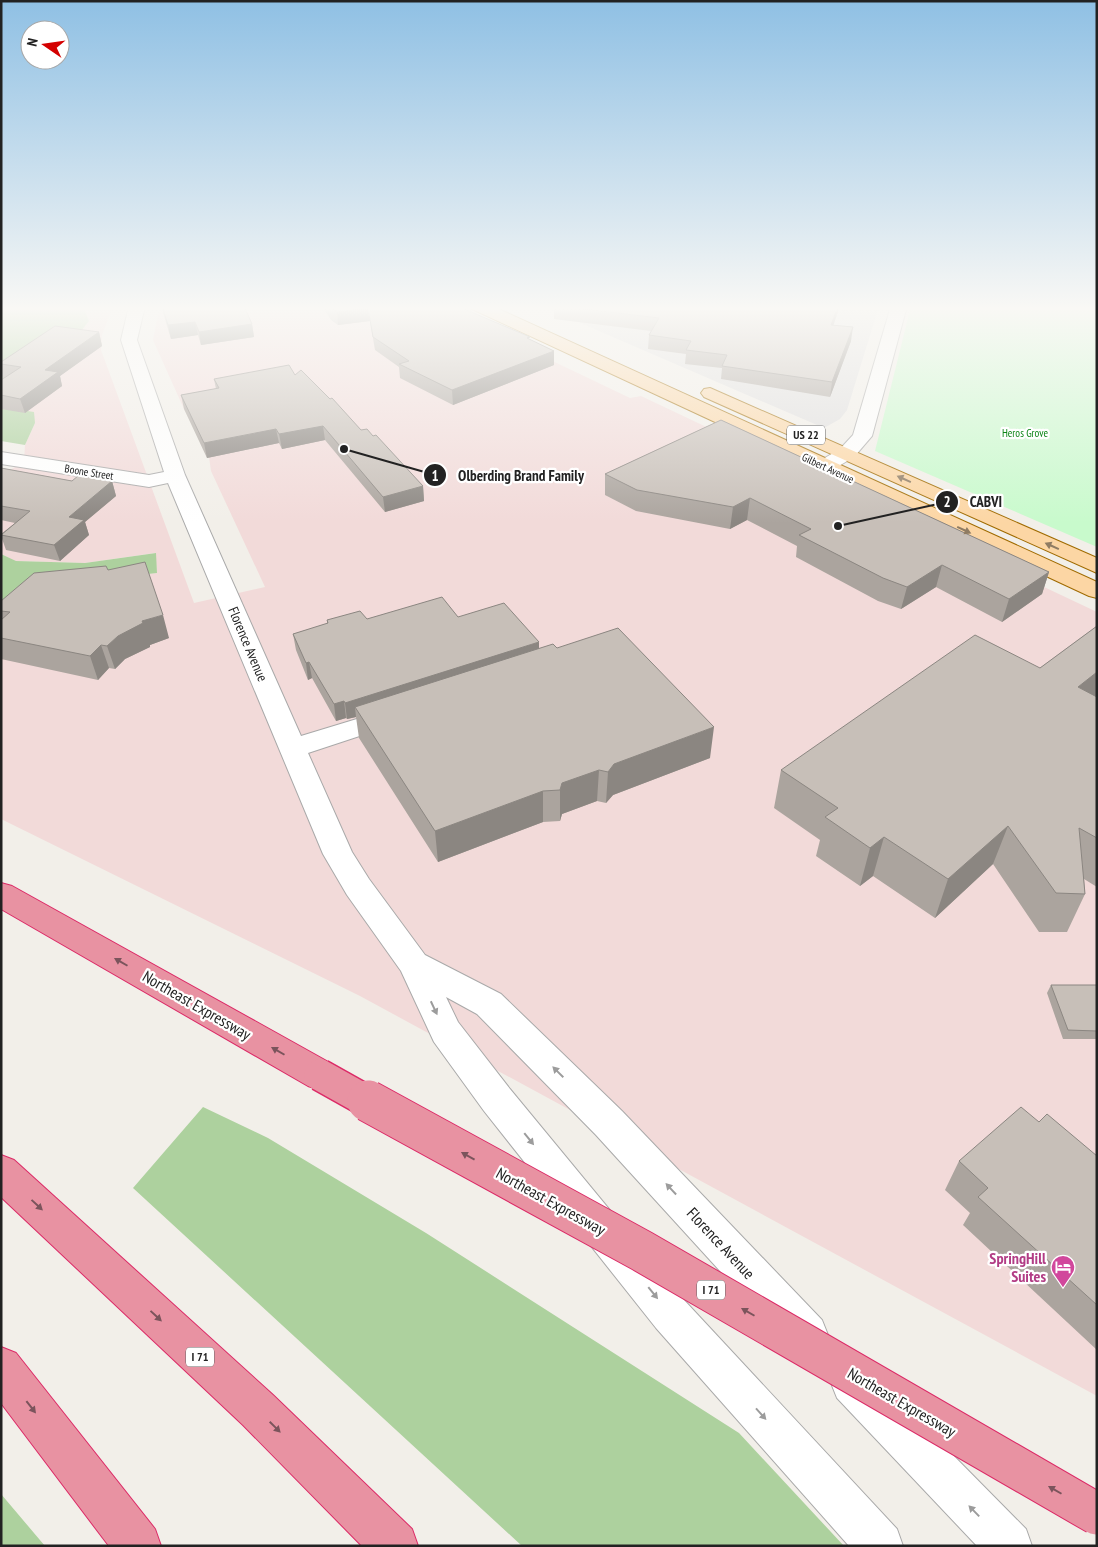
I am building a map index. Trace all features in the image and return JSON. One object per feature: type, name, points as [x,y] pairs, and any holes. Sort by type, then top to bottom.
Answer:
[{"type":"highway","name":"Northeast Expressway","points":[[1,894],[320,1075],[642,1251],[1097,1514]]},
{"type":"highway","name":"I 71","points":[[1,1172],[258,1410],[395,1546]]},
{"type":"highway","points":[[1,1368],[138,1546]]},
{"type":"main road","name":"Gilbert Avenue","points":[[634,378],[1097,591]]},
{"type":"main road","name":"Gilbert Avenue","points":[[678,378],[1097,566]]},
{"type":"street","name":"Florence Avenue","points":[[142,378],[176,475],[338,854],[358,886],[414,964],[446,1032],[503,1108],[670,1314],[880,1546]]},
{"type":"street","points":[[824,466],[847,453],[862,436],[878,378]]},
{"type":"street","name":"Boone Street","points":[[1,458],[149,481],[176,475]]},
{"type":"street","points":[[293,748],[420,708]]},
{"type":"street","name":"Florence Avenue","points":[[414,964],[489,1004],[609,1123],[902,1437],[1009,1546]]},
{"type":"shaded area","points":[[32,378],[111,378],[194,603],[265,587],[211,471],[209,457],[170,378],[588,378],[630,398],[641,396],[1097,612],[1097,1396],[360,996],[1,819],[1,613],[41,586],[157,573],[155,553],[85,563],[15,561],[1,554],[1,475],[24,462],[25,445],[35,423],[1,407]]},
{"type":"shaded area","points":[[708,378],[857,378],[847,410],[840,419],[824,428]]},
{"type":"green space","points":[[1,378],[28,378],[1,400]]},
{"type":"green space","name":"Heros Grove","points":[[893,378],[1097,378],[1097,547],[875,451]]},
{"type":"green space","points":[[1,407],[34,412],[35,423],[25,445],[1,441]]},
{"type":"green space","points":[[156,553],[157,573],[41,586],[1,613],[1,554],[16,561],[85,563]]},
{"type":"green space","points":[[203,1107],[268,1138],[426,1233],[739,1433],[844,1546],[522,1546],[133,1188]]},
{"type":"green space","points":[[1,1494],[45,1546],[1,1546]]},
{"type":"building","points":[[4,378],[49,378],[20,399],[1,395],[1,380]]},
{"type":"building","points":[[309,378],[330,399],[332,398],[361,430],[367,429],[373,436],[376,435],[423,486],[383,497],[323,426],[279,434],[276,429],[204,443],[181,395],[219,388],[214,379]]},
{"type":"building","points":[[428,378],[483,378],[452,390]]},
{"type":"building","points":[[806,378],[833,378],[832,382]]},
{"type":"building","points":[[721,420],[1049,572],[1009,599],[942,565],[907,587],[883,578],[799,535],[811,529],[750,498],[733,507],[637,490],[605,474]]},
{"type":"building","points":[[1,468],[72,481],[79,475],[112,481],[69,517],[84,520],[54,545],[1,535],[30,511],[1,506]]},
{"type":"building","points":[[145,562],[163,615],[142,621],[143,623],[118,636],[107,646],[101,645],[90,656],[1,638],[1,620],[10,612],[1,611],[1,601],[34,573],[106,566],[108,570]]},
{"type":"building","points":[[442,597],[458,617],[504,603],[539,642],[345,703],[344,701],[334,704],[309,662],[306,663],[293,634],[328,623],[327,620],[360,611],[367,619]]},
{"type":"building","points":[[1097,626],[1097,672],[1078,687],[1097,697],[1097,838],[1079,828],[1085,894],[1056,893],[1008,826],[948,879],[884,837],[870,848],[825,817],[838,808],[781,770],[975,635],[1040,668]]},
{"type":"building","points":[[618,628],[714,727],[614,764],[608,772],[599,770],[562,783],[560,790],[543,791],[435,831],[355,707],[553,644],[557,648]]},
{"type":"building","points":[[1051,985],[1097,985],[1097,1031],[1068,1030]]},
{"type":"building","name":"SpringHill Suites","points":[[1021,1107],[1039,1122],[1047,1114],[1097,1156],[1097,1305],[978,1197],[988,1188],[959,1161]]},
{"type":"place","name":"Olberding Brand Family","points":[[344,449]]},
{"type":"place","name":"CABVI","points":[[838,526]]},
{"type":"place","name":"SpringHill Suites","points":[[1063,1288]]}]
